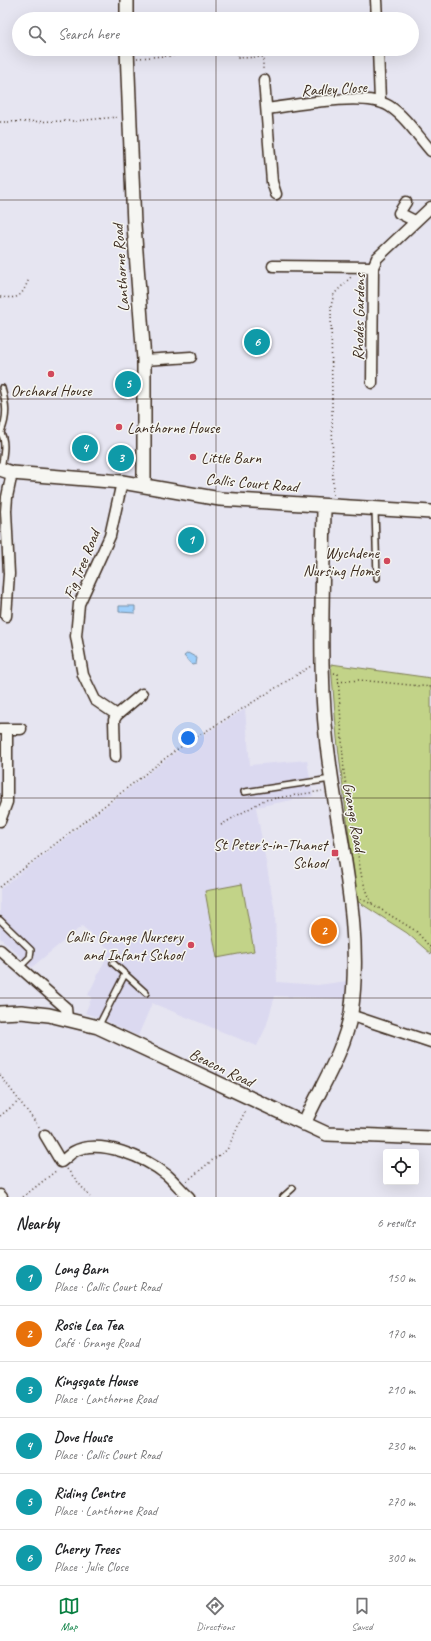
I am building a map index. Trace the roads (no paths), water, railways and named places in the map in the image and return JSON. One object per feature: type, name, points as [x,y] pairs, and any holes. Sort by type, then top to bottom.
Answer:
[{"type":"street","points":[[127,0],[127,12]]},
{"type":"street","points":[[376,0],[377,12]]},
{"type":"street","name":"Lanthorne Road","points":[[127,56],[134,225],[144,360],[144,485]]},
{"type":"street","points":[[378,56],[380,101]]},
{"type":"street","points":[[264,80],[272,182],[276,194]]},
{"type":"street","name":"Radley Close","points":[[267,108],[363,99],[380,101],[396,111],[431,151]]},
{"type":"street","points":[[406,202],[400,213],[415,221]]},
{"type":"street","name":"Rhodes Gardens","points":[[372,383],[373,267],[378,258],[431,207]]},
{"type":"street","points":[[273,266],[373,267]]},
{"type":"street","points":[[144,360],[193,356]]},
{"type":"street","points":[[4,471],[7,497],[6,511],[9,574],[3,616],[17,616]]},
{"type":"street","name":"Callis Court Road","points":[[4,471],[122,482],[220,499],[431,512]]},
{"type":"street","name":"Fig Tree Road","points":[[117,715],[95,700],[83,675],[76,636],[80,604],[110,536],[122,482]]},
{"type":"street","name":"Grange Road","points":[[304,1124],[332,1069],[350,1015],[355,966],[350,895],[332,779],[325,718],[321,660],[329,506]]},
{"type":"street","points":[[118,750],[114,720],[117,715],[141,693]]},
{"type":"street","points":[[0,821],[7,802],[4,729],[21,729]]},
{"type":"street","points":[[0,950],[66,1008],[67,1018]]},
{"type":"street","name":"Beacon Road","points":[[0,1014],[35,1014],[67,1018],[98,1027],[251,1100],[327,1134],[342,1136],[431,1138]]},
{"type":"street","points":[[350,1015],[431,1042]]},
{"type":"street","points":[[45,1134],[62,1164],[73,1153],[89,1148],[118,1150],[140,1159],[166,1175],[188,1197]]},
{"type":"lane","points":[[2,388],[6,402],[6,414],[0,431],[4,437],[4,471]]},
{"type":"lane","points":[[375,509],[377,578]]},
{"type":"lane","points":[[244,792],[332,779]]},
{"type":"lane","points":[[0,920],[31,950],[30,958],[19,968]]},
{"type":"lane","points":[[113,963],[146,993]]},
{"type":"lane","points":[[98,1027],[125,974]]},
{"type":"lane","points":[[283,1197],[293,1188]]},
{"type":"water","points":[[119,606],[135,606],[135,613],[119,612]]},
{"type":"water","points":[[188,653],[197,658],[196,664],[192,665],[184,656]]},
{"type":"place","name":"Cherry Trees","points":[[257,342]]},
{"type":"place","name":"Orchard House","points":[[51,374]]},
{"type":"place","name":"Riding Centre","points":[[128,384]]},
{"type":"place","name":"Lanthorne House","points":[[119,427]]},
{"type":"place","name":"Dove House","points":[[85,448]]},
{"type":"place","name":"Little Barn","points":[[193,457]]},
{"type":"place","name":"Kingsgate House","points":[[121,458]]},
{"type":"place","name":"Long Barn","points":[[191,540]]},
{"type":"place","name":"Wychdene Nursing Home","points":[[387,561]]},
{"type":"place","name":"St Peter's-in-Thanet School","points":[[335,853]]},
{"type":"place","name":"Rosie Lea Tea","points":[[324,931]]},
{"type":"place","name":"Callis Grange Nursery and Infant School","points":[[191,945]]}]
